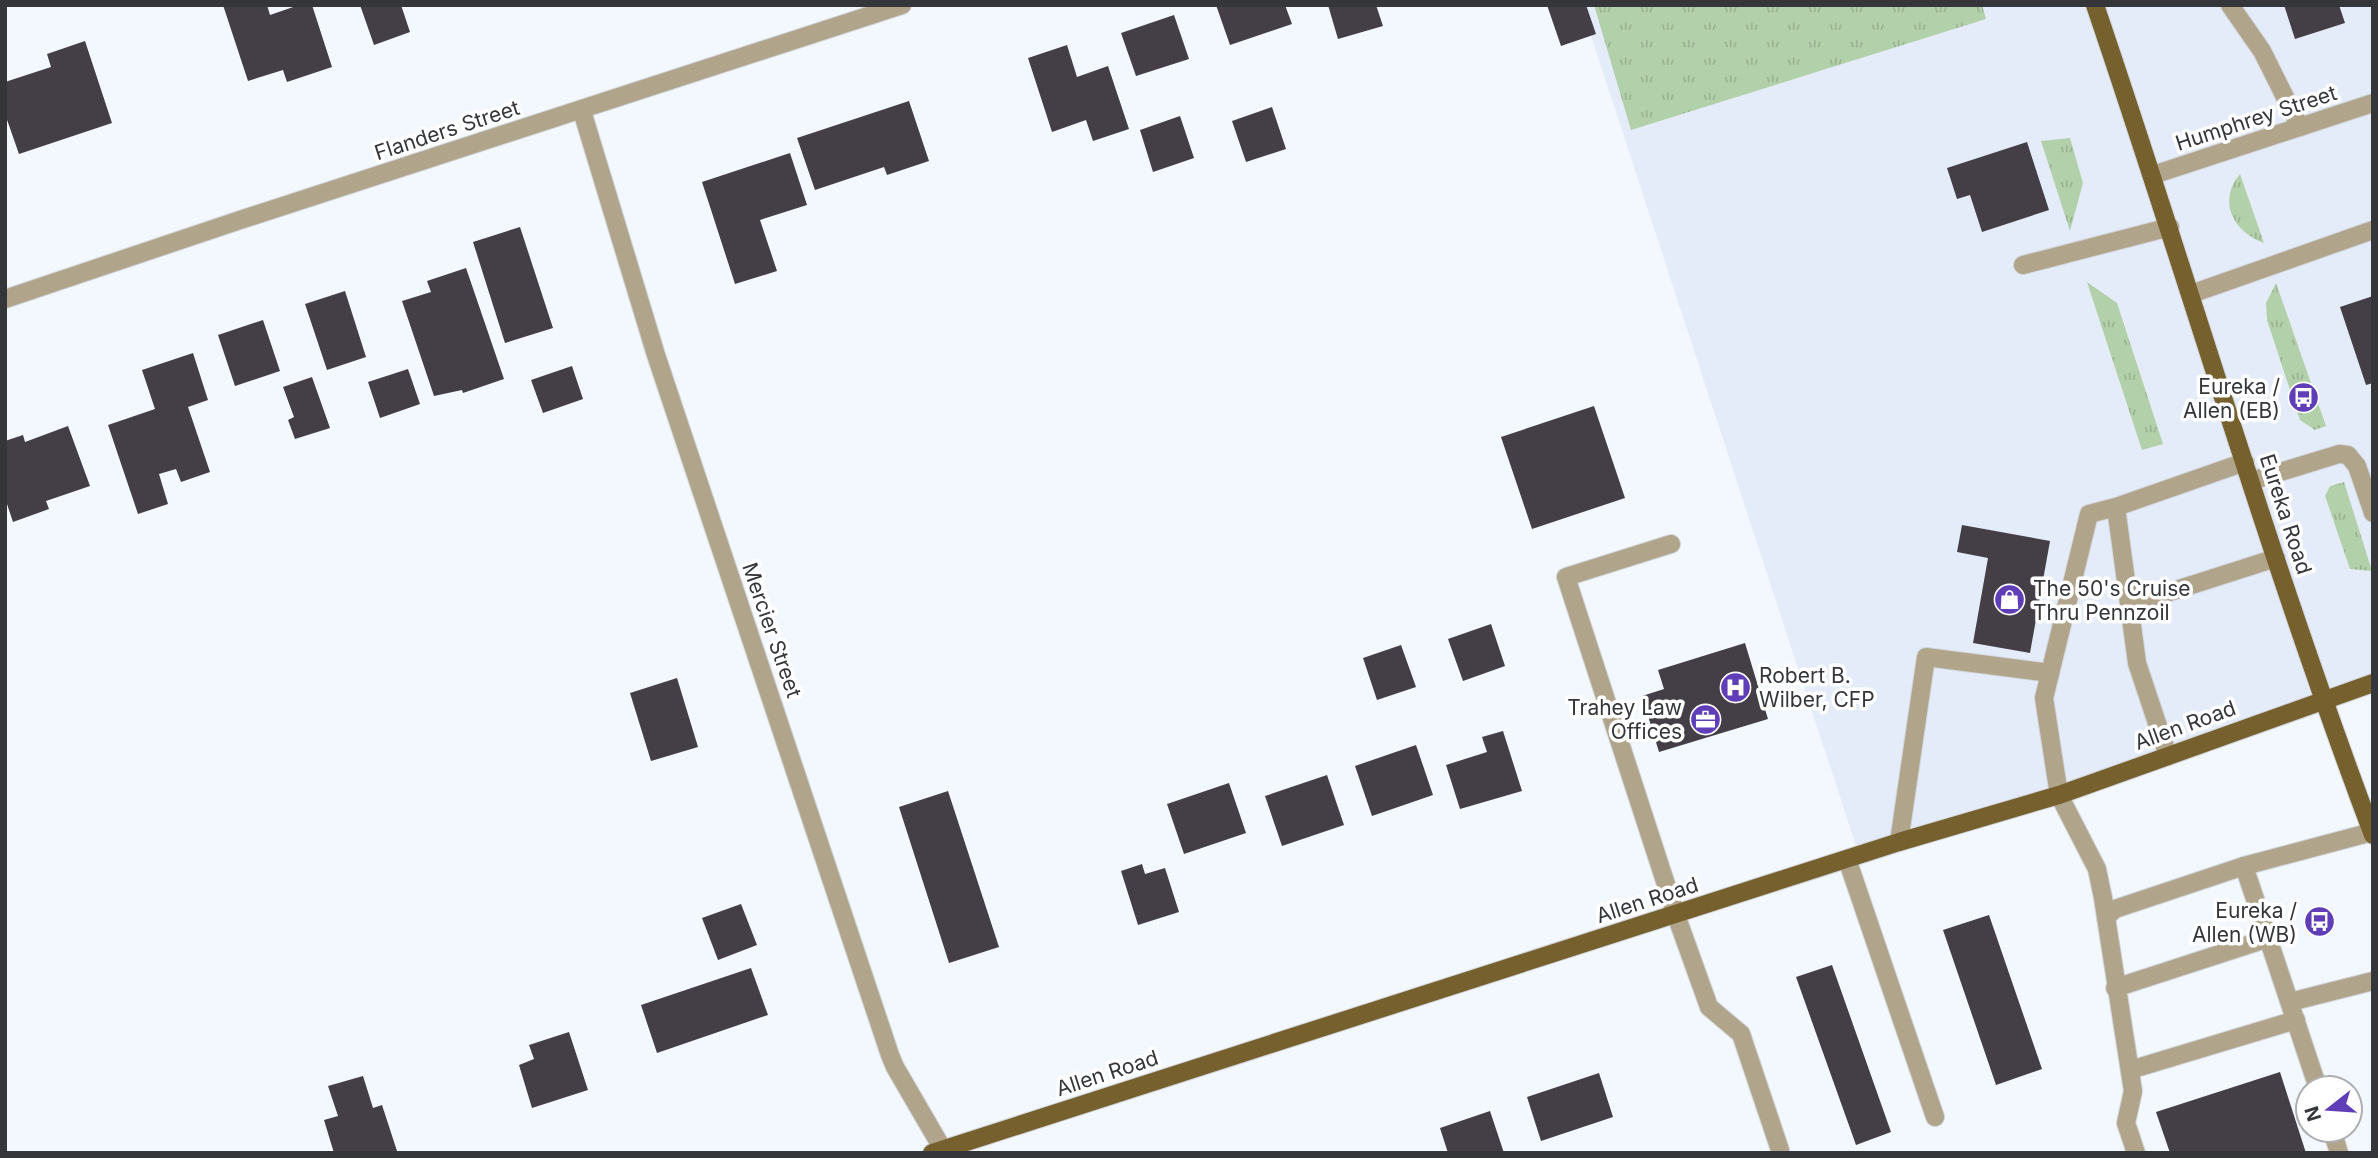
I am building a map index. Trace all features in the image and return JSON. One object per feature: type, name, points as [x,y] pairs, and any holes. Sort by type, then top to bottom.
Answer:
[{"type":"main road","name":"Eureka Road","points":[[2095,5],[2153,175],[2276,558],[2372,834]]},
{"type":"main road","name":"Allen Road","points":[[940,1152],[1899,842],[2059,795],[2373,683]]},
{"type":"street","name":"Flanders Street","points":[[5,299],[902,5]]},
{"type":"street","points":[[2230,5],[2262,51],[2300,127]]},
{"type":"street","name":"Humphrey Street","points":[[2153,175],[2373,103]]},
{"type":"street","name":"Mercier Street","points":[[582,111],[656,355],[890,1055],[940,1152]]},
{"type":"street","points":[[2023,265],[2169,227]]},
{"type":"street","points":[[2191,294],[2373,230]]},
{"type":"street","points":[[2251,481],[2339,454],[2348,455],[2365,463],[2373,513]]},
{"type":"street","points":[[2136,1153],[2126,1123],[2133,1091],[2097,869],[2059,795],[2044,698],[2090,514],[2245,462]]},
{"type":"street","points":[[2116,506],[2137,663],[2168,756]]},
{"type":"street","points":[[1671,544],[1566,577],[1676,915],[1709,1007],[1741,1034],[1780,1150]]},
{"type":"street","points":[[2129,605],[2276,558]]},
{"type":"street","points":[[1899,842],[1926,657],[2050,673]]},
{"type":"street","points":[[2106,917],[2115,909],[2244,866],[2372,834]]},
{"type":"street","points":[[1847,859],[1935,1117]]},
{"type":"street","points":[[2244,866],[2313,1074]]},
{"type":"street","points":[[2115,988],[2269,938]]},
{"type":"street","points":[[2290,1002],[2373,981]]},
{"type":"street","points":[[2130,1070],[2296,1020]]},
{"type":"shaded area","points":[[1581,5],[2373,5],[2373,683],[1859,855]]},
{"type":"green space","points":[[1594,5],[1982,5],[1986,19],[1631,130]]},
{"type":"green space","points":[[2070,138],[2083,183],[2070,231],[2041,141]]},
{"type":"green space","points":[[2240,174],[2264,243],[2244,231],[2232,215],[2230,195]]},
{"type":"green space","points":[[2087,282],[2117,303],[2163,444],[2142,450]]},
{"type":"green space","points":[[2276,283],[2326,426],[2315,430],[2300,420],[2267,320],[2266,303]]},
{"type":"green space","points":[[2344,482],[2372,571],[2350,569],[2325,496],[2330,486]]},
{"type":"building","points":[[223,5],[267,5],[270,15],[299,5],[312,5],[332,67],[287,82],[283,70],[248,81]]},
{"type":"building","points":[[360,5],[401,5],[410,32],[374,45]]},
{"type":"building","points":[[1216,5],[1285,5],[1292,24],[1230,45]]},
{"type":"building","points":[[1328,5],[1376,5],[1383,26],[1338,39]]},
{"type":"building","points":[[1547,5],[1586,5],[1596,34],[1561,46]]},
{"type":"building","points":[[2284,5],[2339,5],[2345,23],[2295,39]]},
{"type":"building","points":[[1174,15],[1189,59],[1136,76],[1121,33]]},
{"type":"building","points":[[85,41],[112,123],[19,154],[5,114],[5,82],[51,67],[47,54]]},
{"type":"building","points":[[1067,45],[1077,77],[1108,66],[1129,129],[1093,141],[1086,120],[1052,132],[1028,58]]},
{"type":"building","points":[[909,101],[929,161],[887,175],[884,167],[815,190],[797,138]]},
{"type":"building","points":[[1272,107],[1286,149],[1246,162],[1232,121]]},
{"type":"building","points":[[1180,116],[1194,158],[1153,172],[1140,130]]},
{"type":"building","points":[[2027,142],[2049,210],[1982,232],[1970,195],[1957,199],[1947,168]]},
{"type":"building","points":[[790,153],[807,205],[760,220],[777,271],[735,284],[702,182]]},
{"type":"building","points":[[520,227],[553,328],[505,343],[473,242]]},
{"type":"building","points":[[466,268],[504,379],[463,393],[462,390],[434,396],[402,301],[431,292],[427,281]]},
{"type":"building","points":[[345,291],[366,357],[327,370],[305,304]]},
{"type":"building","points":[[2373,296],[2373,383],[2366,385],[2340,307]]},
{"type":"building","points":[[263,320],[280,371],[235,386],[218,335]]},
{"type":"building","points":[[193,353],[208,400],[188,407],[210,472],[181,482],[176,469],[159,474],[168,504],[138,514],[108,425],[155,409],[142,370]]},
{"type":"building","points":[[572,366],[583,399],[543,413],[531,380]]},
{"type":"building","points":[[408,369],[420,404],[380,418],[368,382]]},
{"type":"building","points":[[312,377],[330,428],[295,439],[288,420],[294,417],[283,387]]},
{"type":"building","points":[[1594,406],[1625,498],[1532,529],[1501,437]]},
{"type":"building","points":[[68,426],[90,486],[46,501],[49,509],[13,522],[5,498],[5,441],[23,435],[25,442]]},
{"type":"building","name":"The 50's Cruise Thru Pennzoil","points":[[1962,525],[2050,541],[2030,653],[1973,643],[1988,558],[1957,552]]},
{"type":"building","points":[[1491,624],[1505,666],[1463,681],[1448,639]]},
{"type":"building","points":[[1745,643],[1768,719],[1659,752],[1642,696],[1664,689],[1658,670]]},
{"type":"building","points":[[1401,645],[1416,687],[1377,700],[1363,658]]},
{"type":"building","points":[[677,678],[698,747],[651,761],[630,693]]},
{"type":"building","points":[[1503,731],[1522,791],[1460,809],[1446,765],[1487,752],[1482,737]]},
{"type":"building","points":[[1416,745],[1433,795],[1372,816],[1355,766]]},
{"type":"building","points":[[1327,775],[1344,825],[1282,846],[1265,796]]},
{"type":"building","points":[[1229,783],[1246,833],[1184,854],[1167,804]]},
{"type":"building","points":[[948,791],[999,947],[949,963],[899,807]]},
{"type":"building","points":[[1142,864],[1145,874],[1165,868],[1179,912],[1138,925],[1121,871]]},
{"type":"building","points":[[741,904],[757,945],[718,960],[702,918]]},
{"type":"building","points":[[1989,915],[2042,1069],[1996,1085],[1943,930]]},
{"type":"building","points":[[1832,965],[1891,1132],[1856,1145],[1796,977]]},
{"type":"building","points":[[751,968],[768,1015],[657,1053],[641,1005]]},
{"type":"building","points":[[569,1032],[588,1090],[532,1108],[519,1065],[534,1059],[529,1045]]},
{"type":"building","points":[[2280,1072],[2294,1116],[2294,1144],[2303,1144],[2306,1153],[2170,1153],[2156,1112]]},
{"type":"building","points":[[1599,1073],[1613,1117],[1541,1141],[1527,1097]]},
{"type":"building","points":[[363,1076],[373,1108],[382,1105],[397,1151],[334,1153],[324,1120],[338,1116],[328,1086]]},
{"type":"building","points":[[1490,1111],[1504,1153],[1448,1153],[1440,1128]]},
{"type":"place","name":"Eureka / Allen (EB)","points":[[2303,398]]},
{"type":"place","name":"The 50's Cruise Thru Pennzoil","points":[[2010,600]]},
{"type":"place","name":"Robert B. Wilber, CFP","points":[[1736,687]]},
{"type":"place","name":"Trahey Law Offices","points":[[1705,719]]},
{"type":"place","name":"Eureka / Allen (WB)","points":[[2320,922]]}]
